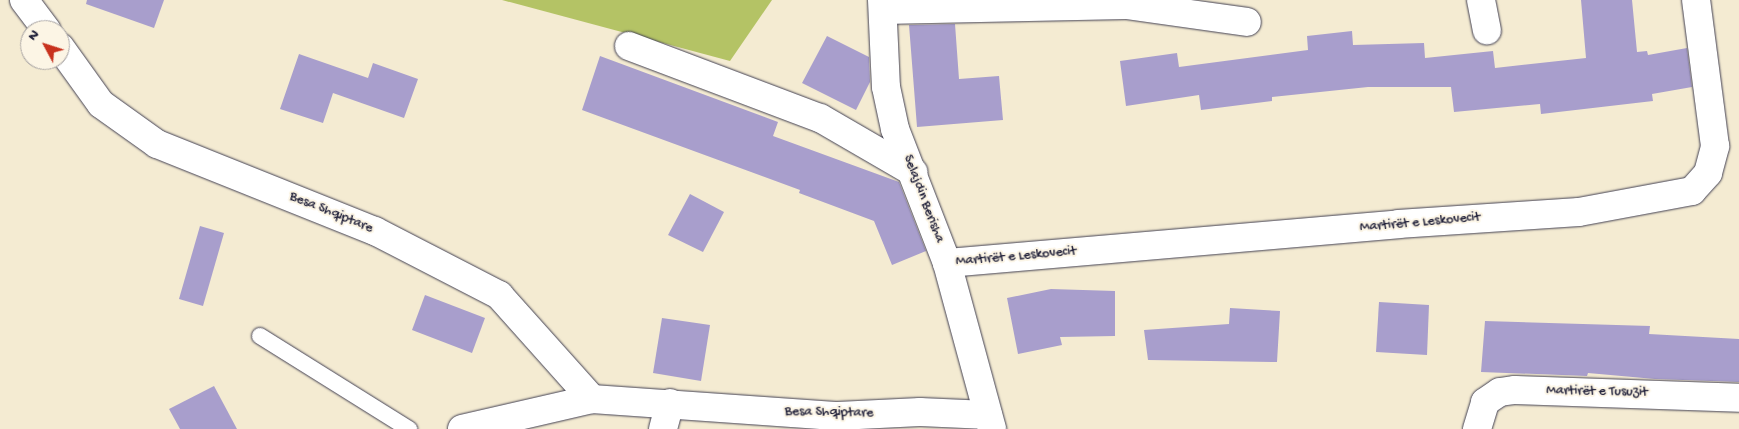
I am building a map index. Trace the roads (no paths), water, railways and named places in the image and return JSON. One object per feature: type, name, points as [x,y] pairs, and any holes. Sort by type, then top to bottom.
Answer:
[{"type":"street","points":[[24,0],[39,20]]},
{"type":"street","points":[[1481,0],[1487,30]]},
{"type":"street","name":"Martirët e Leskovecit","points":[[947,263],[1398,224],[1579,212],[1692,191],[1708,172],[1715,146],[1696,0]]},
{"type":"street","name":"Selajdin Berisha","points":[[990,422],[947,263],[894,129],[886,87],[882,5],[1126,5],[1247,22]]},
{"type":"street","points":[[629,46],[820,118],[912,172]]},
{"type":"street","name":"Besa Shqiptare","points":[[70,61],[101,104],[156,144],[375,231],[426,255],[498,295],[592,399]]},
{"type":"street","name":"Martirët e Tusuzit","points":[[1477,429],[1485,402],[1500,392],[1515,390],[1739,398]]},
{"type":"street","name":"Besa Shqiptare","points":[[462,429],[592,399],[838,416],[920,412],[990,422]]},
{"type":"street","points":[[662,429],[670,403]]},
{"type":"lane","points":[[260,336],[409,429]]}]
